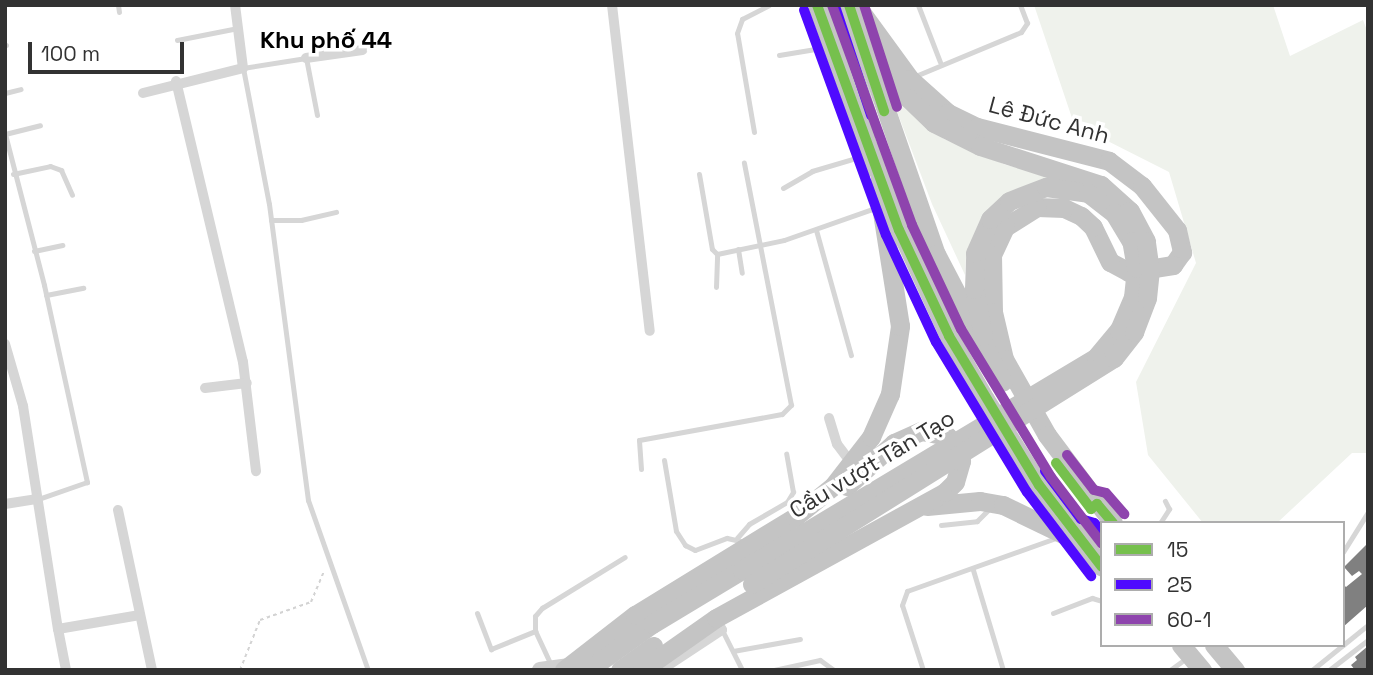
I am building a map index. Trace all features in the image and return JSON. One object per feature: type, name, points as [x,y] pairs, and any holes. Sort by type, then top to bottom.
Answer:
[{"type":"highway","points":[[795,517],[857,457],[881,417],[895,371],[898,295],[889,203],[870,143],[817,5]]},
{"type":"highway","points":[[832,5],[879,180],[916,268],[979,389],[1039,485],[1093,548]]},
{"type":"highway","name":"Lê Đức Anh","points":[[849,5],[919,212],[988,356],[1035,434],[1097,512]]},
{"type":"highway","name":"Lê Đức Anh","points":[[856,5],[904,83],[968,123],[1084,151],[1118,166],[1159,204],[1182,245],[1179,259],[1164,269],[1122,270],[1110,262],[1087,220],[1064,208],[1046,206],[1020,214],[1005,228],[994,246],[990,269],[996,328],[1004,359],[1047,435],[1097,512]]},
{"type":"highway","points":[[588,670],[652,624],[747,577],[1114,358],[1134,332],[1147,298],[1150,271],[1130,211],[1101,185],[957,137],[925,116],[904,83],[857,26]]},
{"type":"highway","points":[[988,356],[973,265],[982,232],[1002,206],[1036,189],[1079,191],[1107,205],[1138,241]]},
{"type":"highway","points":[[990,269],[988,242],[1002,206]]},
{"type":"highway","points":[[556,668],[743,542],[844,489],[904,437],[934,431],[951,441],[961,468],[955,482],[919,508],[642,670]]},
{"type":"highway","points":[[919,508],[993,503],[1020,511],[1093,548]]},
{"type":"highway","points":[[620,670],[747,577]]},
{"type":"highway","points":[[1169,647],[1180,662],[1202,670]]},
{"type":"highway","points":[[1205,647],[1223,670]]},
{"type":"highway","points":[[1216,647],[1234,670]]},
{"type":"street","points":[[143,93],[176,81],[243,68],[235,5]]},
{"type":"street","points":[[612,5],[650,331]]},
{"type":"street","points":[[306,58],[362,50]]},
{"type":"street","points":[[176,81],[247,383],[257,471]]},
{"type":"street","points":[[5,344],[23,406],[66,670]]},
{"type":"street","points":[[205,388],[247,383]]},
{"type":"street","points":[[829,418],[836,444],[857,457]]},
{"type":"street","points":[[5,505],[38,499]]},
{"type":"street","points":[[118,510],[152,670]]},
{"type":"street","points":[[58,629],[140,615]]},
{"type":"street","points":[[661,670],[719,624]]},
{"type":"lane","points":[[754,132],[737,33],[742,19],[769,5]]},
{"type":"lane","points":[[919,5],[940,62]]},
{"type":"lane","points":[[904,83],[940,62],[1025,29],[1020,5]]},
{"type":"lane","points":[[177,40],[238,28]]},
{"type":"lane","points":[[779,55],[831,46]]},
{"type":"lane","points":[[317,114],[306,58],[243,68],[271,220],[308,500],[331,558],[368,670]]},
{"type":"lane","points":[[5,93],[21,89]]},
{"type":"lane","points":[[38,499],[86,482],[46,295],[5,134],[40,125]]},
{"type":"lane","points":[[783,188],[870,143]]},
{"type":"lane","points":[[640,469],[639,440],[782,414],[791,405],[744,163]]},
{"type":"lane","points":[[5,173],[50,166],[61,170],[72,195]]},
{"type":"lane","points":[[699,174],[712,248],[717,254],[716,287]]},
{"type":"lane","points":[[717,254],[816,230],[889,203]]},
{"type":"lane","points":[[271,220],[301,220],[337,212]]},
{"type":"lane","points":[[816,230],[851,355]]},
{"type":"lane","points":[[34,251],[62,245]]},
{"type":"lane","points":[[738,249],[742,273]]},
{"type":"lane","points":[[46,295],[83,288]]},
{"type":"lane","points":[[664,460],[676,530],[685,545],[695,550],[743,542],[748,524],[787,502],[793,492],[786,454]]},
{"type":"lane","points":[[1161,521],[1169,509],[1165,501]]},
{"type":"lane","points":[[941,525],[977,521],[988,514],[993,503]]},
{"type":"lane","points":[[1345,549],[1368,512]]},
{"type":"lane","points":[[923,670],[902,597],[907,591],[974,570],[1064,534]]},
{"type":"lane","points":[[556,668],[535,631],[535,616],[542,608],[625,557]]},
{"type":"lane","points":[[974,570],[1003,670]]},
{"type":"lane","points":[[1053,612],[1092,598],[1100,600]]},
{"type":"lane","points":[[477,613],[491,649],[535,631]]},
{"type":"lane","points":[[719,624],[742,670]]},
{"type":"lane","points":[[1345,641],[1368,625]]},
{"type":"lane","points":[[733,650],[800,639]]},
{"type":"lane","points":[[1334,668],[1368,640]]},
{"type":"lane","points":[[1312,670],[1338,647]]},
{"type":"lane","points":[[774,670],[820,660],[834,670]]},
{"type":"path","points":[[240,670],[260,620],[311,602],[331,558]]},
{"type":"shaded area","points":[[1034,5],[1273,5],[1290,56],[1363,20],[1368,33],[1368,453],[1352,453],[1279,521],[1201,521],[1148,455],[1136,382],[1196,263],[1169,172],[1074,124]]},
{"type":"shaded area","points":[[890,93],[944,139],[1006,165],[1066,179],[1023,187],[966,257],[965,275],[932,204]]},
{"type":"building","points":[[1366,545],[1368,605],[1345,625],[1345,586],[1362,574],[1359,571],[1352,576],[1345,566]]},
{"type":"building","points":[[1368,646],[1368,670],[1355,670],[1351,665],[1357,660],[1355,657]]},
{"type":"transit line","name":"15","points":[[817,5],[899,230],[949,336],[1039,485],[1100,564]]},
{"type":"transit line","name":"60-1","points":[[832,5],[912,225],[961,329],[1051,477],[1100,541]]},
{"type":"transit line","name":"15","points":[[849,5],[884,111]]},
{"type":"transit line","name":"60-1","points":[[864,5],[897,107]]},
{"type":"transit line","name":"25","points":[[836,9],[871,115]]},
{"type":"transit line","name":"25","points":[[804,10],[886,235],[936,342],[1027,492],[1091,576]]},
{"type":"transit line","name":"60-1","points":[[1067,455],[1094,490],[1106,493],[1124,514]]},
{"type":"transit line","name":"15","points":[[1056,463],[1091,509],[1097,504],[1111,521]]},
{"type":"transit line","name":"25","points":[[1045,471],[1081,519],[1094,523],[1100,529]]},
{"type":"district","name":"Khu phố 44","points":[[326,40]]}]
